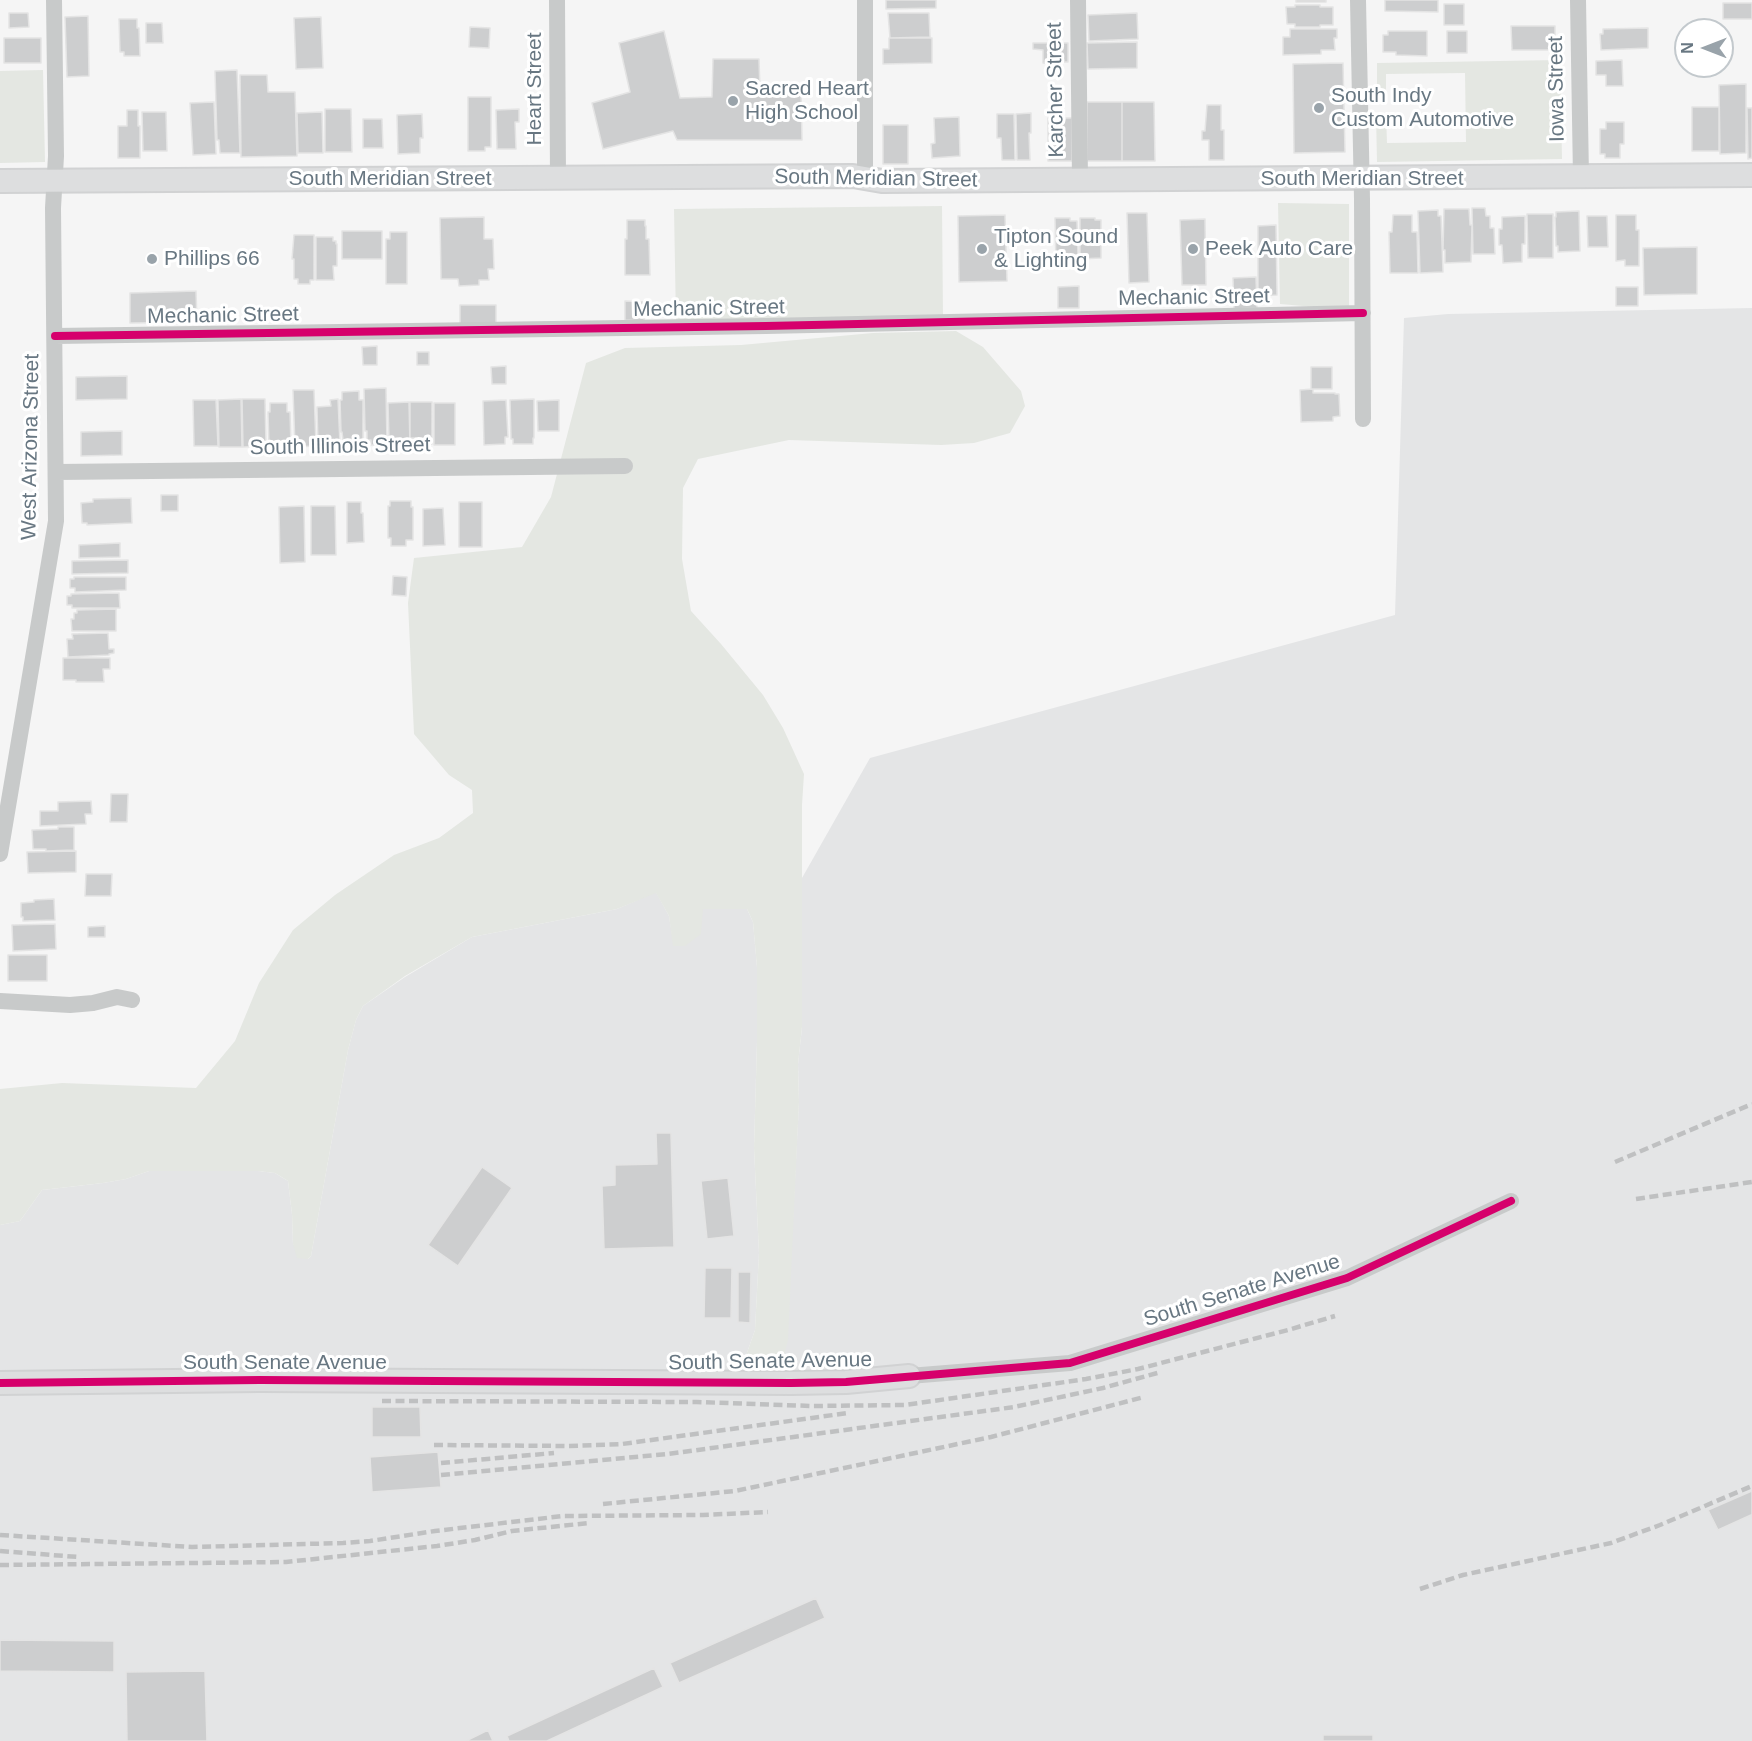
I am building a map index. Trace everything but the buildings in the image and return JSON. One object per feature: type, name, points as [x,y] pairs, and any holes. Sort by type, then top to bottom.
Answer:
[{"type":"main road","name":"South Meridian Street","points":[[0,181],[853,176],[882,181],[1752,175]]},
{"type":"main road","name":"South Senate Avenue","points":[[0,1383],[272,1380],[791,1383],[846,1382],[909,1376]]},
{"type":"street","name":"West Arizona Street","points":[[0,855],[55,533],[57,472],[53,203],[56,156],[54,0]]},
{"type":"street","name":"Heart Street","points":[[557,0],[558,178]]},
{"type":"street","points":[[865,0],[865,178]]},
{"type":"street","name":"Karcher Street","points":[[1078,0],[1080,180]]},
{"type":"street","points":[[1358,0],[1362,179],[1363,419]]},
{"type":"street","name":"Iowa Street","points":[[1578,0],[1581,177]]},
{"type":"street","name":"Mechanic Street","points":[[55,336],[766,326],[1363,313]]},
{"type":"street","name":"South Illinois Street","points":[[57,472],[625,466]]},
{"type":"street","points":[[0,1001],[70,1005],[93,1003],[117,997],[132,1000]]},
{"type":"street","name":"South Senate Avenue","points":[[909,1376],[1070,1363],[1347,1278],[1511,1201]]},
{"type":"shaded area","points":[[1560,60],[1562,159],[1377,162],[1376,114],[1386,114],[1387,143],[1466,142],[1465,73],[1386,74],[1386,98],[1377,98],[1377,63]]},
{"type":"shaded area","points":[[43,70],[45,162],[0,163],[0,71]]},
{"type":"shaded area","points":[[1278,203],[1349,204],[1349,310],[1280,304]]},
{"type":"shaded area","points":[[942,206],[943,317],[676,321],[674,209]]},
{"type":"shaded area","points":[[1752,308],[1752,1741],[0,1741],[0,1225],[20,1221],[42,1190],[126,1179],[149,1171],[275,1173],[288,1181],[293,1244],[308,1259],[311,1256],[348,1050],[356,1020],[363,1006],[405,977],[472,937],[617,909],[656,892],[669,916],[674,946],[703,909],[747,909],[753,922],[757,967],[754,1148],[759,1253],[755,1330],[743,1364],[769,1366],[793,1218],[799,1102],[798,1064],[802,1027],[802,878],[870,758],[1395,615],[1404,318],[1448,314]]},
{"type":"shaded area","points":[[956,331],[983,347],[1021,391],[1025,406],[1010,433],[974,443],[941,445],[789,440],[698,459],[683,488],[682,559],[691,611],[763,695],[783,728],[804,774],[802,1027],[798,1064],[799,1102],[788,1340],[783,1360],[769,1366],[743,1364],[755,1330],[759,1253],[754,1148],[757,967],[753,922],[747,909],[703,909],[701,934],[685,946],[673,946],[669,916],[656,893],[617,909],[472,937],[405,976],[363,1006],[356,1020],[348,1050],[311,1256],[308,1259],[297,1258],[293,1244],[288,1181],[275,1173],[258,1171],[149,1171],[126,1179],[42,1190],[20,1221],[0,1225],[0,1089],[62,1083],[196,1088],[235,1041],[259,983],[293,930],[335,895],[394,855],[439,838],[473,813],[472,790],[449,775],[414,734],[408,603],[414,558],[522,547],[551,497],[586,363],[625,348],[741,345],[873,333]]},
{"type":"railway","points":[[1615,1162],[1752,1104]]},
{"type":"railway","points":[[1636,1199],[1752,1182]]},
{"type":"railway","points":[[382,1401],[905,1405],[1086,1379],[1138,1369],[1335,1316]]},
{"type":"railway","points":[[441,1475],[668,1454],[1014,1407],[1103,1388],[1161,1372]]},
{"type":"railway","points":[[603,1504],[735,1491],[991,1437],[1144,1397]]},
{"type":"railway","points":[[434,1445],[622,1444],[848,1413]]},
{"type":"railway","points":[[441,1463],[554,1453]]},
{"type":"railway","points":[[1420,1589],[1463,1575],[1611,1543],[1752,1486]]},
{"type":"railway","points":[[0,1535],[192,1547],[343,1543],[563,1516],[768,1512]]},
{"type":"railway","points":[[0,1565],[286,1562],[437,1546],[512,1531],[589,1523]]},
{"type":"railway","points":[[0,1551],[78,1557]]},
{"type":"cycle path","points":[[55,336],[766,326],[1363,313]]},
{"type":"cycle path","points":[[0,1383],[260,1380],[846,1382],[1070,1363],[1347,1278],[1511,1201]]},
{"type":"place","name":"Sacred Heart High School","points":[[733,101]]},
{"type":"place","name":"South Indy Custom Automotive","points":[[1319,108]]},
{"type":"place","name":"Tipton Sound & Lighting","points":[[982,249]]},
{"type":"place","name":"Peek Auto Care","points":[[1193,249]]},
{"type":"place","name":"Phillips 66","points":[[152,259]]}]
